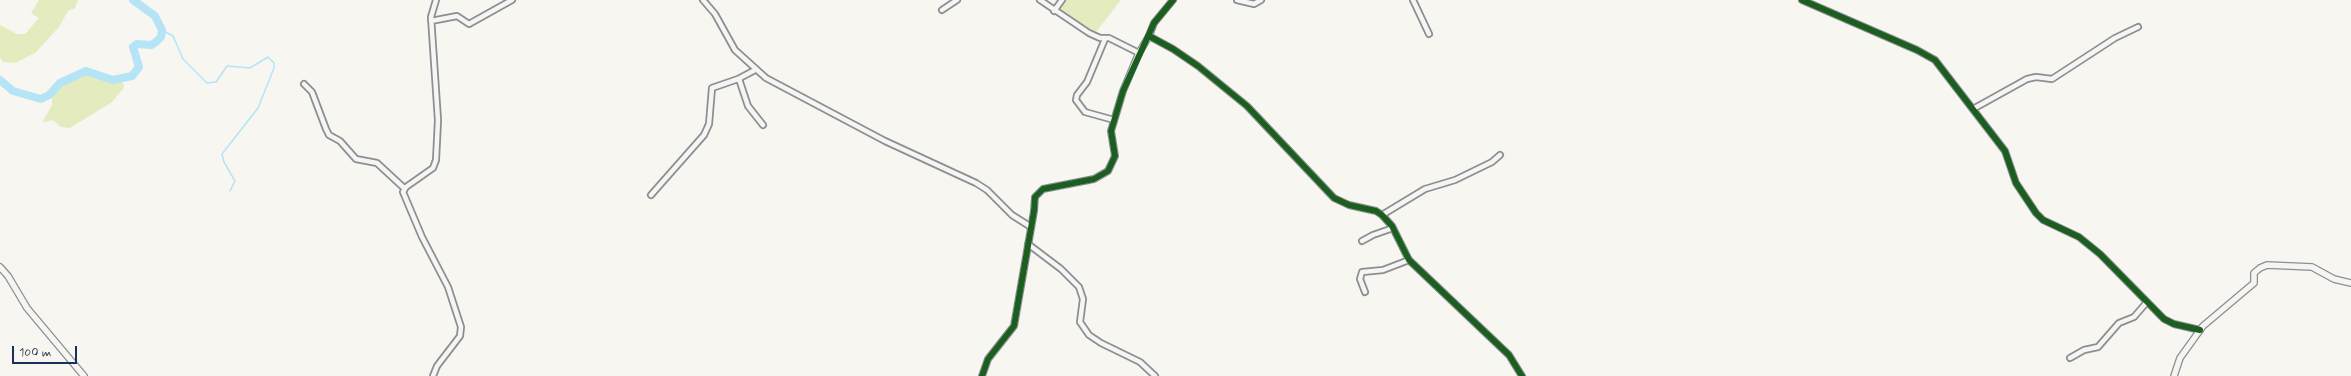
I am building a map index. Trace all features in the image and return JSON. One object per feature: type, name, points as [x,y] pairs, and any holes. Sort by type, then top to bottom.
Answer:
[{"type":"street","points":[[404,188],[433,168],[437,155],[437,99],[431,21],[436,0]]},
{"type":"street","points":[[431,21],[457,16],[467,24],[472,23],[512,0]]},
{"type":"street","points":[[703,0],[715,14],[735,50],[755,70],[865,131],[982,186],[1012,215],[1031,227]]},
{"type":"street","points":[[942,10],[957,0]]},
{"type":"street","points":[[1040,0],[1054,11],[1089,33],[1112,40],[1139,53]]},
{"type":"street","points":[[1054,11],[1062,0]]},
{"type":"street","points":[[982,376],[988,359],[1014,326],[1035,197],[1039,191],[1047,187],[1094,180],[1108,171],[1115,156],[1111,131],[1123,91],[1139,53],[1149,36],[1154,23],[1174,0]]},
{"type":"street","points":[[1236,0],[1254,4],[1260,0]]},
{"type":"street","points":[[1414,0],[1429,34]]},
{"type":"street","points":[[1802,0],[1917,50],[1935,60],[1958,94],[1973,109],[2005,151],[2016,183],[2036,213],[2043,220],[2079,237],[2100,254],[2164,319],[2174,324],[2200,330]]},
{"type":"street","points":[[1973,109],[2027,79],[2036,77],[2050,80],[2115,38],[2138,27]]},
{"type":"street","points":[[1149,36],[1173,48],[1198,66],[1247,106],[1334,198],[1349,206],[1376,211],[1382,215],[1393,228],[1409,260],[1509,355],[1522,376]]},
{"type":"street","points":[[1105,39],[1086,82],[1077,95],[1076,100],[1085,112],[1114,120]]},
{"type":"street","points":[[651,195],[704,135],[710,124],[712,88],[739,79],[755,70]]},
{"type":"street","points":[[739,79],[748,106],[764,125]]},
{"type":"street","points":[[304,84],[312,92],[329,135],[340,141],[356,160],[379,164],[404,188],[404,196],[448,287],[461,327],[460,336],[437,366],[433,376]]},
{"type":"street","points":[[1382,215],[1424,189],[1455,180],[1492,162],[1500,155]]},
{"type":"street","points":[[1362,241],[1373,235],[1393,228]]},
{"type":"street","points":[[1028,244],[1061,269],[1079,287],[1083,299],[1080,322],[1089,335],[1101,343],[1140,362],[1156,376]]},
{"type":"street","points":[[1365,292],[1360,279],[1362,272],[1383,270],[1409,260]]},
{"type":"street","points":[[2174,376],[2180,358],[2200,330],[2212,316],[2254,283],[2254,273],[2263,266],[2312,267],[2334,279],[2351,283]]},
{"type":"street","points":[[0,267],[8,276],[27,308],[84,376]]},
{"type":"street","points":[[2070,358],[2084,350],[2098,346],[2121,321],[2134,318],[2147,302]]},
{"type":"green space","points":[[39,0],[78,0],[75,8],[68,11],[59,27],[35,53],[15,63],[3,62],[0,58],[0,25],[17,34],[25,34],[39,18],[31,13]]},
{"type":"green space","points":[[1064,0],[1121,0],[1096,32],[1057,10]]},
{"type":"green space","points":[[85,72],[107,82],[120,81],[124,85],[123,89],[112,102],[70,128],[61,127],[53,120],[44,122],[43,121],[52,105],[52,95],[57,84],[65,77]]},
{"type":"waterway","points":[[0,80],[13,91],[41,99],[49,95],[60,83],[86,71],[113,80],[132,76],[139,67],[133,47],[137,44],[151,45],[161,37],[162,30],[155,16],[133,0]]},
{"type":"waterway","points":[[162,30],[173,36],[183,59],[207,83],[216,82],[227,66],[250,68],[268,57],[274,63],[274,68],[258,108],[222,154],[224,162],[235,181],[230,191]]},
{"type":"cycle path","points":[[982,376],[988,359],[1014,326],[1034,211],[1035,197],[1043,189],[1094,179],[1108,171],[1115,156],[1111,131],[1123,91],[1154,23],[1173,0]]},
{"type":"cycle path","points":[[1802,0],[1917,50],[1935,60],[2005,151],[2016,183],[2036,213],[2043,220],[2079,237],[2100,254],[2164,319],[2174,324],[2200,330]]},
{"type":"cycle path","points":[[1149,36],[1173,49],[1198,66],[1247,106],[1334,198],[1349,205],[1376,211],[1382,215],[1392,226],[1409,260],[1509,355],[1522,376]]}]
